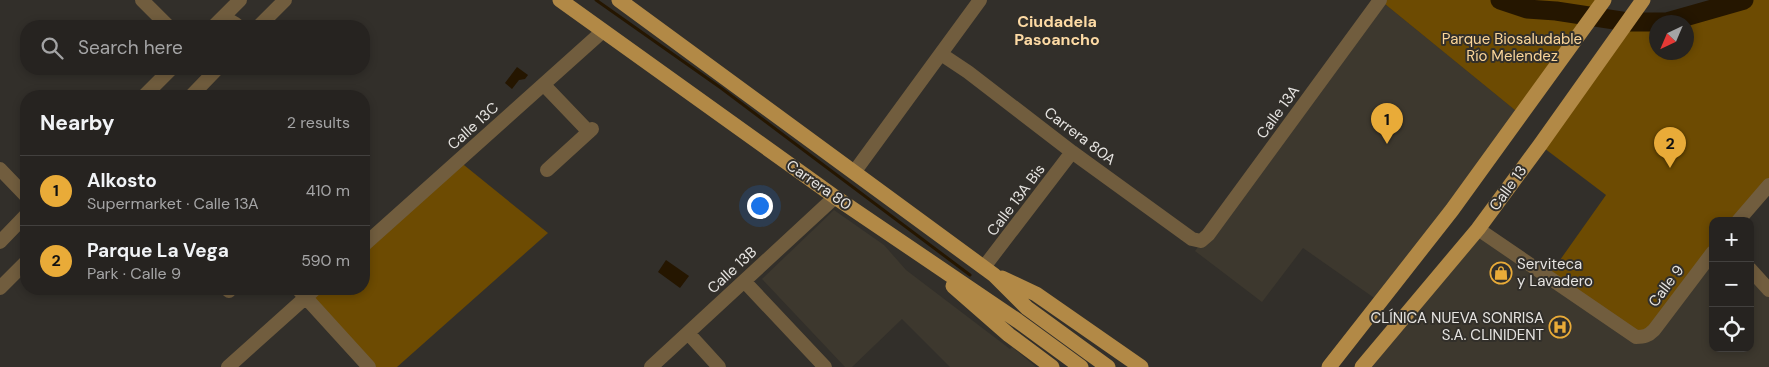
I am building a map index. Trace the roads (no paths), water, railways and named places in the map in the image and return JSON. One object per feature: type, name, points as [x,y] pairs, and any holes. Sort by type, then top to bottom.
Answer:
[{"type":"main road","name":"Carrera 80","points":[[560,0],[835,197],[899,239],[1108,367]]},
{"type":"main road","name":"Carrera 80","points":[[619,0],[989,271],[1022,314],[1081,367]]},
{"type":"main road","points":[[1329,367],[1452,210],[1603,1]]},
{"type":"main road","name":"Calle 13","points":[[1362,367],[1478,229],[1640,4]]},
{"type":"main road","points":[[899,239],[1009,335],[1052,367]]},
{"type":"main road","points":[[989,271],[1036,294],[1141,367]]},
{"type":"street","points":[[142,0],[162,20]]},
{"type":"street","points":[[220,20],[240,0]]},
{"type":"street","points":[[265,20],[285,0]]},
{"type":"street","points":[[855,171],[980,0]]},
{"type":"street","name":"Calle 13A","points":[[1201,241],[1208,235],[1380,0]]},
{"type":"street","name":"Calle 13C","points":[[370,241],[603,31]]},
{"type":"street","name":"Carrera 80A","points":[[941,54],[968,72],[1072,152],[1192,240],[1201,241]]},
{"type":"street","points":[[150,90],[165,75]]},
{"type":"street","points":[[196,90],[211,75]]},
{"type":"street","points":[[544,85],[590,131],[547,170]]},
{"type":"street","name":"Calle 13A Bis","points":[[989,271],[1072,152]]},
{"type":"street","points":[[0,169],[20,190]]},
{"type":"street","points":[[1741,217],[1769,185]]},
{"type":"street","name":"Calle 13B","points":[[651,367],[835,197]]},
{"type":"street","points":[[0,242],[20,221]]},
{"type":"street","name":"Calle 9","points":[[1478,229],[1636,337],[1650,335],[1709,257]]},
{"type":"street","points":[[0,288],[20,268]]},
{"type":"street","points":[[1754,273],[1769,290]]},
{"type":"street","points":[[744,281],[825,367]]},
{"type":"street","points":[[228,367],[303,295]]},
{"type":"street","points":[[309,295],[370,367]]},
{"type":"street","points":[[688,334],[719,367]]},
{"type":"waterway","points":[[596,0],[721,88],[970,275]]},
{"type":"waterway","points":[[1500,0],[1527,9],[1556,11],[1628,22],[1667,22],[1744,0]]},
{"type":"place","name":"Alkosto","points":[[1387,144]]},
{"type":"place","name":"Parque La Vega","points":[[1670,168]]},
{"type":"place","name":"Serviteca y Lavadero","points":[[1501,273]]},
{"type":"place","name":"CLÍNICA NUEVA SONRISA S.A. CLINIDENT","points":[[1560,327]]},
{"type":"district","name":"Ciudadela Pasoancho","points":[[1057,30]]},
{"type":"park label","name":"Parque Biosaludable Río Melendez","points":[[1512,48]]}]
